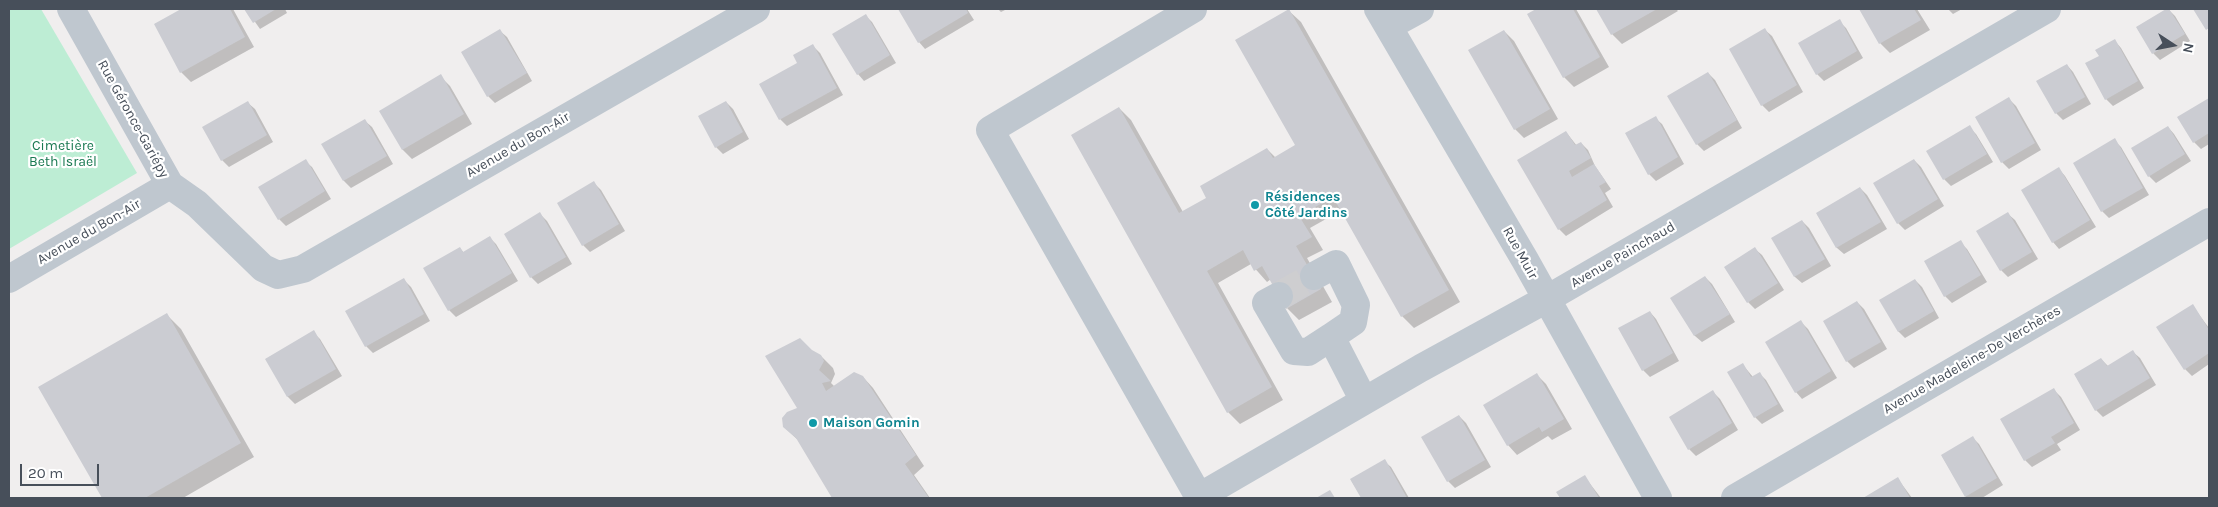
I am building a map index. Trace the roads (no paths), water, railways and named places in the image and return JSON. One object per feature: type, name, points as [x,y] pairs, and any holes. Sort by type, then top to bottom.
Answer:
[{"type":"street","name":"Rue Géronce-Gariépy","points":[[71,9],[170,185],[197,204],[263,268],[278,275]]},
{"type":"street","name":"Avenue du Bon-Air","points":[[278,275],[303,269],[756,9]]},
{"type":"street","points":[[1193,9],[990,130],[1198,498]]},
{"type":"street","points":[[1384,17],[1420,9]]},
{"type":"street","name":"Avenue Painchaud","points":[[1198,498],[2048,9]]},
{"type":"street","name":"Rue Muir","points":[[1384,17],[1525,260],[1545,300],[1658,498]]},
{"type":"street","name":"Avenue du Bon-Air","points":[[9,280],[170,185]]},
{"type":"street","name":"Avenue Madeleine-De Verchères","points":[[1735,498],[2209,222]]},
{"type":"street","points":[[1279,296],[1266,303],[1294,351],[1308,352],[1353,322],[1356,305],[1336,264],[1314,276]]},
{"type":"street","points":[[1331,336],[1364,401]]},
{"type":"tunnel","points":[[1279,296],[1314,276]]},
{"type":"place","name":"Résidences Côté Jardins","points":[[1255,205]]},
{"type":"place","name":"Maison Gomin","points":[[813,423]]},
{"type":"park label","name":"Cimetière Beth Israël","points":[[63,154]]}]
